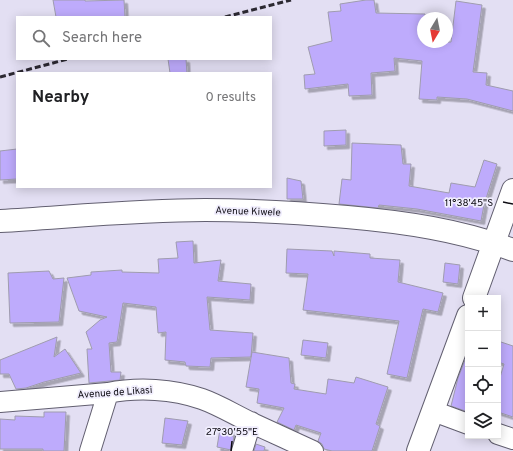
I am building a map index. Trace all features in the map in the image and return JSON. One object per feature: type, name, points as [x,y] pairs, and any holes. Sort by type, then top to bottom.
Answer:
[{"type":"street","points":[[476,295],[504,247],[513,190]]},
{"type":"street","name":"Avenue Kiwele","points":[[0,220],[206,210],[318,215],[388,221],[429,227],[504,247]]},
{"type":"street","points":[[418,451],[465,324]]},
{"type":"street","name":"Avenue de Likasi","points":[[0,402],[119,391],[155,390],[189,395],[216,405],[313,451]]},
{"type":"street","points":[[90,451],[108,393]]},
{"type":"street","points":[[433,411],[465,423]]},
{"type":"street","points":[[242,451],[251,422]]},
{"type":"street","points":[[501,435],[513,439]]},
{"type":"building","points":[[53,0],[124,0],[125,16],[56,16]]},
{"type":"building","points":[[374,0],[376,13],[417,14],[417,48],[453,48],[453,26],[456,1],[482,5],[473,72],[487,73],[486,85],[513,91],[513,111],[467,99],[437,97],[437,100],[419,99],[422,61],[394,58],[395,71],[371,73],[372,95],[349,96],[348,84],[305,89],[304,75],[315,74],[308,47],[332,41],[328,12],[341,11],[340,4]]},
{"type":"building","points":[[168,60],[186,60],[187,72],[170,72]]},
{"type":"building","points":[[346,130],[346,145],[324,146],[324,131]]},
{"type":"building","points":[[352,143],[401,145],[403,164],[411,164],[409,186],[449,193],[451,183],[475,187],[484,160],[497,164],[484,205],[481,221],[417,209],[379,205],[378,208],[339,204],[342,179],[351,180]]},
{"type":"building","points":[[16,149],[16,179],[0,180],[0,151]]},
{"type":"building","points":[[287,178],[301,181],[303,199],[287,199]]},
{"type":"building","points":[[193,241],[194,263],[221,260],[218,281],[251,284],[250,300],[207,297],[210,330],[253,333],[251,357],[211,358],[210,367],[186,366],[185,362],[165,360],[166,332],[158,333],[156,307],[123,303],[117,342],[109,343],[111,372],[121,372],[120,380],[89,383],[87,349],[92,349],[86,332],[100,320],[107,317],[79,311],[67,278],[91,275],[91,272],[122,270],[122,272],[159,273],[158,259],[178,258],[176,242]]},
{"type":"building","points":[[287,249],[332,251],[334,256],[334,251],[370,254],[370,258],[400,260],[398,282],[443,293],[438,312],[423,309],[407,378],[387,374],[399,321],[303,310],[308,274],[286,273]]},
{"type":"building","points":[[445,263],[460,265],[458,284],[443,282]]},
{"type":"building","points":[[49,271],[53,279],[64,278],[59,322],[10,323],[8,273]]},
{"type":"building","points":[[57,337],[54,357],[65,349],[81,373],[26,388],[16,389],[9,374],[0,374],[0,360]]},
{"type":"building","points":[[303,340],[328,343],[326,358],[301,355]]},
{"type":"building","points":[[501,342],[513,346],[513,417],[501,413],[501,374],[504,364],[501,363]]},
{"type":"building","points":[[252,352],[289,358],[291,383],[295,384],[294,389],[326,394],[328,379],[354,383],[356,377],[388,387],[376,424],[380,426],[372,451],[332,451],[324,449],[322,444],[318,441],[321,433],[296,425],[294,430],[277,422],[284,408],[257,403],[259,389],[246,387]]},
{"type":"building","points":[[465,360],[465,411],[451,406],[458,378]]},
{"type":"building","points":[[44,412],[66,412],[64,451],[43,451],[43,449],[0,449],[0,419],[15,420],[15,416],[44,417]]},
{"type":"building","points":[[165,418],[188,421],[182,445],[162,443]]},
{"type":"building","points":[[220,429],[234,432],[231,450],[217,447]]},
{"type":"building","points":[[256,444],[265,447],[264,451],[254,451]]},
{"type":"railway","points":[[229,16],[291,0]]},
{"type":"railway","points":[[19,72],[64,60]]},
{"type":"railway","points":[[0,77],[16,73]]}]
